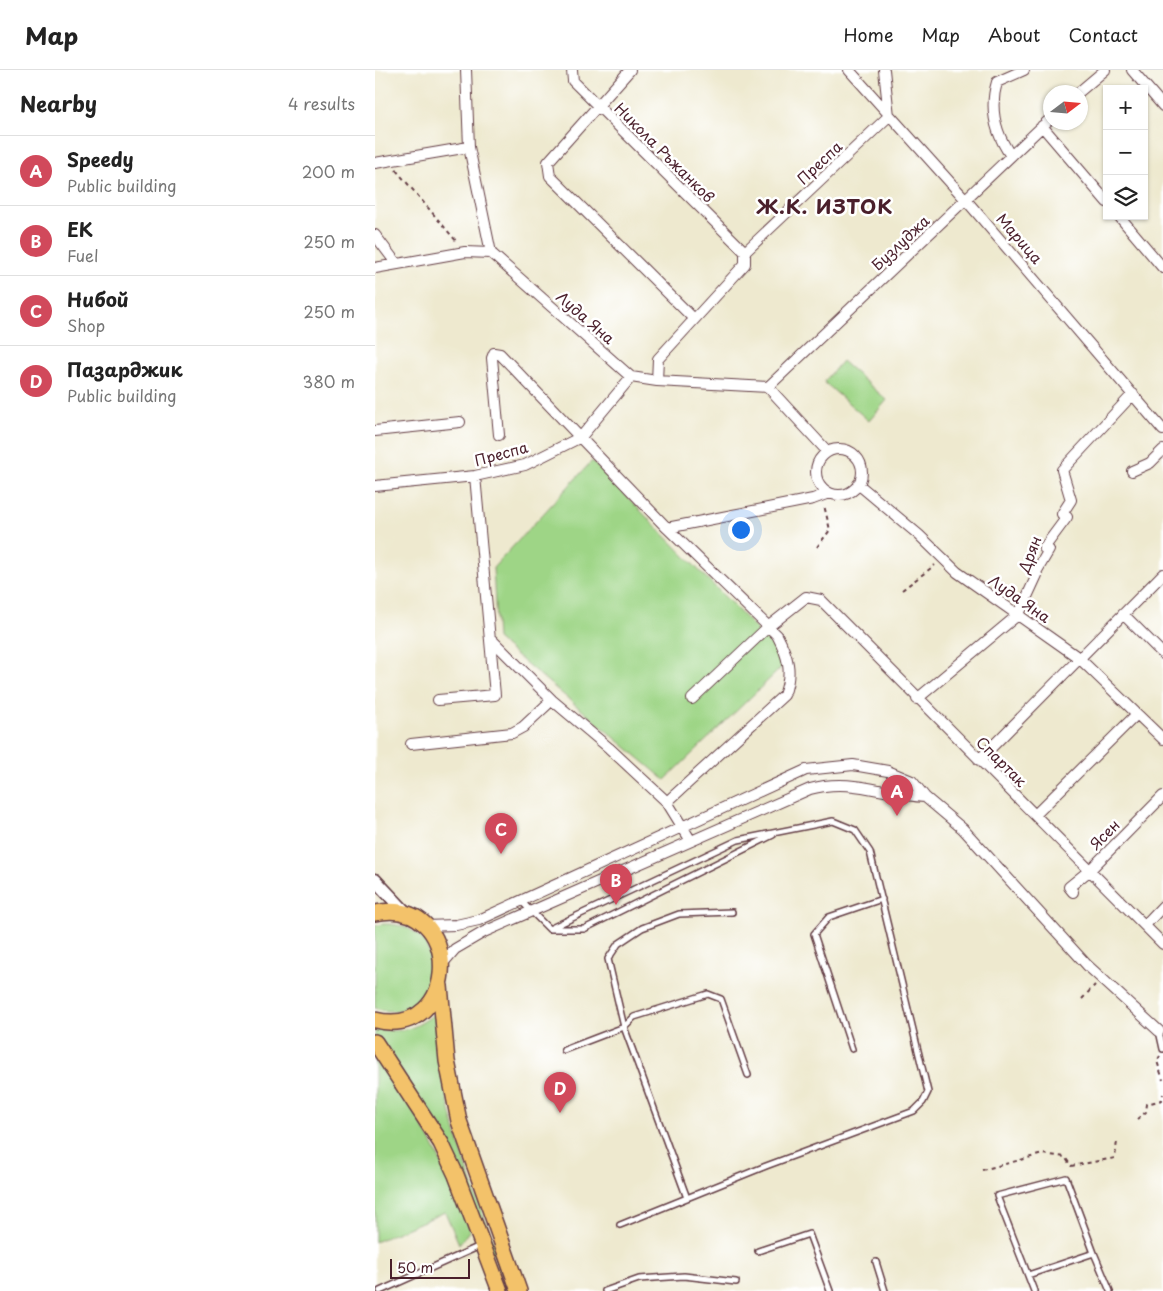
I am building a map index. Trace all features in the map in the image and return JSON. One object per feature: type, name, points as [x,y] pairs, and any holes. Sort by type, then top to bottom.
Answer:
[{"type":"main road","points":[[375,914],[393,912],[408,915],[425,926],[438,943],[443,962],[440,986],[447,1060],[459,1121],[519,1291]]},
{"type":"main road","points":[[375,1020],[396,1021],[412,1016],[426,1007],[440,986]]},
{"type":"main road","points":[[375,1042],[441,1143],[456,1175],[500,1291]]},
{"type":"street","points":[[375,268],[396,262],[465,252],[491,253],[469,147],[466,70]]},
{"type":"street","name":"Никола Ръжанков","points":[[572,70],[573,81],[745,252]]},
{"type":"street","points":[[630,70],[548,162],[550,176],[694,319]]},
{"type":"street","name":"Марица","points":[[849,70],[966,200],[1163,430]]},
{"type":"street","points":[[884,70],[889,116]]},
{"type":"street","points":[[1011,156],[999,139],[993,117],[993,95],[997,82],[1024,70]]},
{"type":"street","points":[[1087,85],[1105,70]]},
{"type":"street","points":[[1133,70],[1163,106]]},
{"type":"street","name":"Преспа","points":[[657,381],[658,359],[745,264],[745,252],[889,116]]},
{"type":"street","points":[[1042,126],[1103,197]]},
{"type":"street","name":"Бузлуджа","points":[[768,387],[1042,126]]},
{"type":"street","points":[[375,163],[469,147]]},
{"type":"street","points":[[1122,220],[1163,268]]},
{"type":"street","points":[[375,235],[396,262]]},
{"type":"street","name":"Луда Яна","points":[[491,253],[631,377]]},
{"type":"street","points":[[499,435],[492,358],[494,353],[500,354],[667,528],[777,635],[789,662],[789,682],[784,695],[667,802]]},
{"type":"street","points":[[631,377],[657,381],[768,387],[827,451]]},
{"type":"street","name":"Преспа","points":[[375,486],[475,476],[525,465],[581,437],[631,377]]},
{"type":"street","name":"Дрян","points":[[917,699],[1019,614],[1037,575],[1035,574],[1049,550],[1044,548],[1067,517],[1062,514],[1071,500],[1062,470],[1133,394]]},
{"type":"street","points":[[375,431],[460,422]]},
{"type":"street","points":[[667,528],[825,494],[845,494],[858,484],[862,473],[859,461],[851,452],[839,448],[827,451],[820,458],[816,472],[825,494]]},
{"type":"street","points":[[1132,470],[1149,463],[1163,450]]},
{"type":"street","points":[[438,700],[495,695],[475,476]]},
{"type":"street","name":"Луда Яна","points":[[858,484],[919,535],[957,572],[1079,658],[1163,739]]},
{"type":"street","points":[[979,760],[1163,574]]},
{"type":"street","name":"Спартак","points":[[768,627],[806,597],[821,600],[917,699],[1163,944]]},
{"type":"street","points":[[1123,614],[1163,654]]},
{"type":"street","points":[[692,699],[768,627]]},
{"type":"street","points":[[490,638],[552,700],[609,748],[667,802],[691,841]]},
{"type":"street","points":[[411,744],[511,732],[523,727],[552,700]]},
{"type":"street","points":[[1035,815],[1137,714]]},
{"type":"street","points":[[425,926],[468,923],[521,901],[806,770],[853,765],[888,771],[912,781],[925,797],[963,829],[1101,978],[1159,1031]]},
{"type":"street","points":[[443,962],[463,943],[691,841],[826,785],[852,784],[902,796],[925,797]]},
{"type":"street","name":"Ясен","points":[[1073,892],[1069,887],[1090,870],[1163,796]]},
{"type":"street","points":[[375,880],[408,915]]},
{"type":"street","points":[[1145,925],[1163,906]]},
{"type":"lane","points":[[549,929],[737,840],[833,821],[855,830],[871,852],[883,899],[927,1092],[923,1102],[914,1111],[620,1225]]},
{"type":"lane","points":[[521,901],[549,929],[584,929],[780,832]]},
{"type":"lane","points":[[852,1049],[814,934],[829,917],[883,899]]},
{"type":"lane","points":[[687,1198],[624,1027],[608,959],[617,944],[643,928],[679,914],[732,912]]},
{"type":"lane","points":[[564,1050],[624,1027],[634,1017],[708,994],[721,999],[748,1075]]},
{"type":"lane","points":[[1159,1031],[1163,1049]]},
{"type":"lane","points":[[1034,1291],[997,1196],[1065,1178],[1110,1291]]},
{"type":"lane","points":[[758,1251],[809,1234],[830,1291]]},
{"type":"lane","points":[[380,1291],[483,1244]]},
{"type":"lane","points":[[1028,1275],[1095,1253]]},
{"type":"lane","points":[[876,1262],[885,1291]]},
{"type":"lane","points":[[605,1291],[639,1279],[684,1276],[736,1282]]},
{"type":"path","points":[[389,162],[465,252]]},
{"type":"path","points":[[817,548],[830,530],[825,494]]},
{"type":"path","points":[[902,590],[943,559]]},
{"type":"path","points":[[1082,999],[1101,978]]},
{"type":"path","points":[[1163,1049],[1157,1061],[1163,1080]]},
{"type":"path","points":[[1137,1119],[1146,1112],[1147,1104],[1162,1100],[1163,1094]]},
{"type":"path","points":[[982,1170],[1043,1154],[1065,1157],[1071,1166],[1115,1158],[1117,1141]]},
{"type":"green space","points":[[842,361],[887,400],[869,421],[824,382]]},
{"type":"green space","points":[[592,461],[773,646],[782,667],[665,780],[497,639],[493,568]]},
{"type":"green space","points":[[383,924],[407,928],[422,939],[430,956],[430,974],[425,991],[413,1004],[396,1011],[375,1008],[375,926]]},
{"type":"green space","points":[[437,1012],[444,1084],[452,1119],[474,1189],[511,1291],[507,1291],[475,1208],[375,1038],[375,1029],[394,1031],[408,1029]]},
{"type":"green space","points":[[375,1058],[406,1098],[430,1140],[451,1183],[470,1230],[459,1244],[445,1212],[375,1242]]},
{"type":"place","name":"Speedy","points":[[897,816]]},
{"type":"place","name":"Нибой","points":[[501,854]]},
{"type":"place","name":"ЕК","points":[[616,905]]},
{"type":"place","name":"Пазарджик","points":[[560,1113]]},
{"type":"district","name":"Ж.К. ИЗТОК","points":[[825,206]]}]
